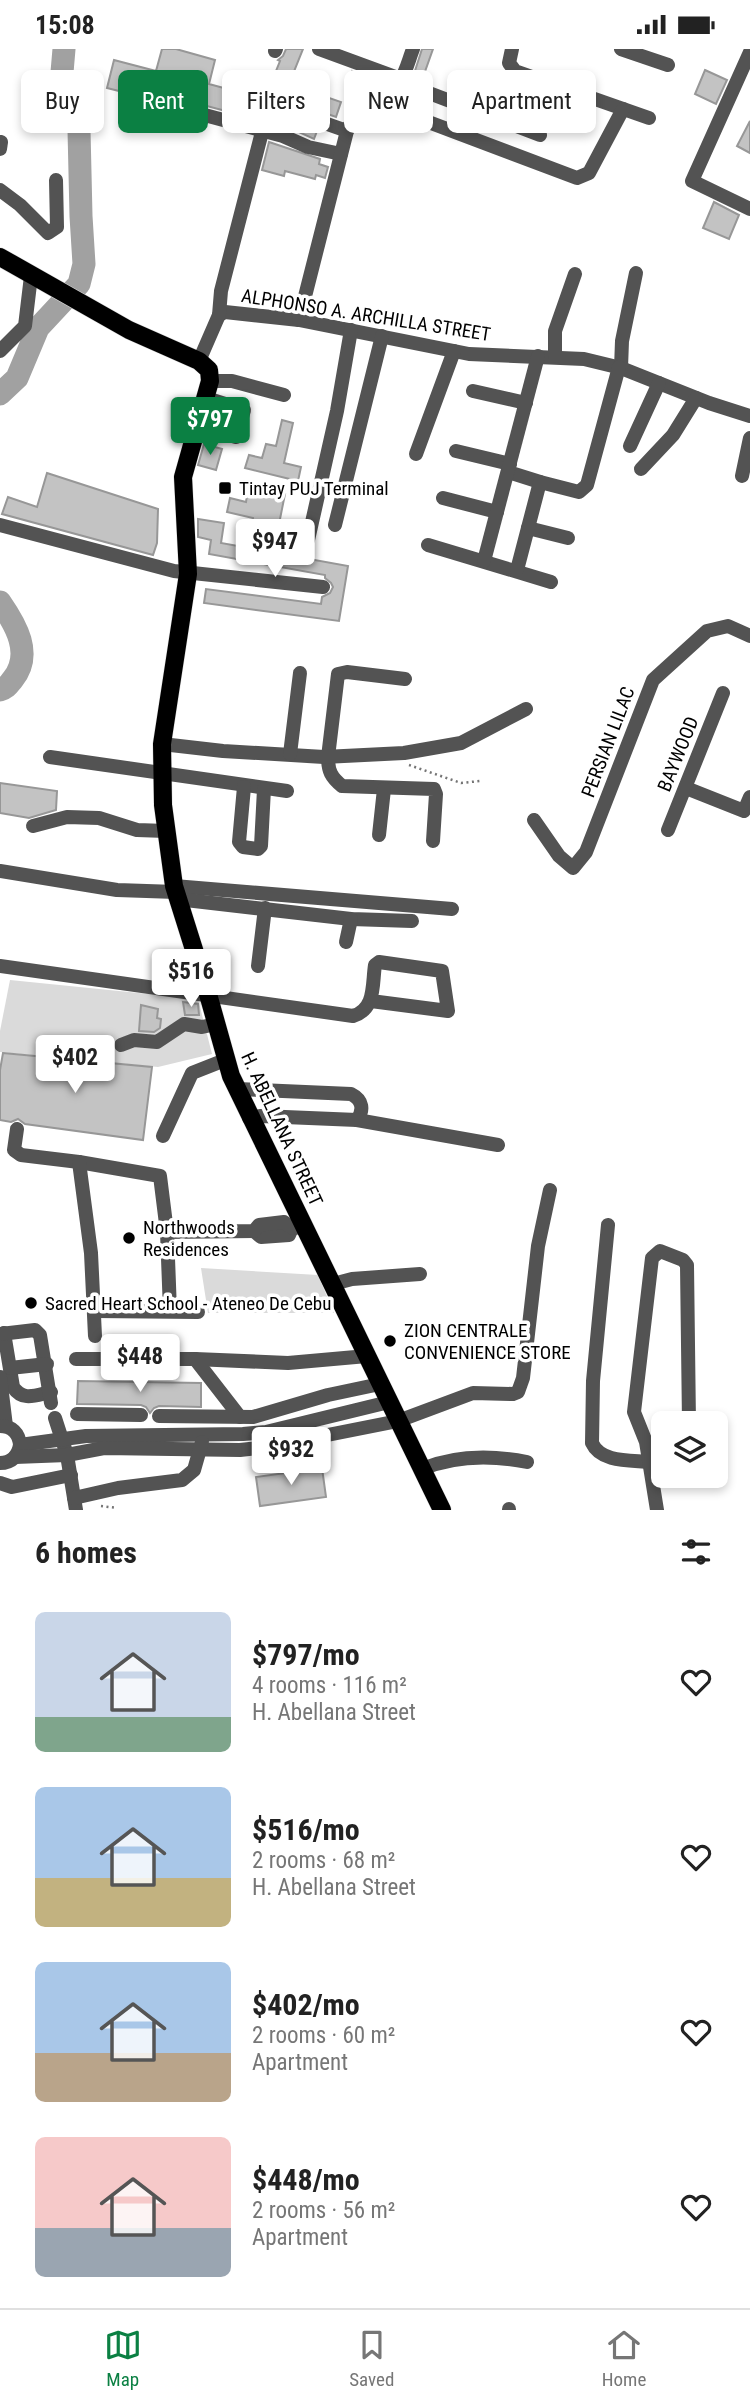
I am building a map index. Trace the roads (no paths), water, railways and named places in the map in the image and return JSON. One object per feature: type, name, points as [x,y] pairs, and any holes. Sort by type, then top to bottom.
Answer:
[{"type":"main road","points":[[0,257],[54,290],[129,330],[206,378]]},
{"type":"main road","name":"H. ABELLANA STREET","points":[[206,378],[183,477],[187,574],[162,744],[166,831],[176,893],[208,994],[225,1060],[249,1118],[298,1228],[333,1284],[442,1510]]},
{"type":"street","points":[[319,49],[375,70]]},
{"type":"street","points":[[405,70],[413,49]]},
{"type":"street","points":[[512,49],[509,62],[515,71],[649,118]]},
{"type":"street","points":[[621,49],[668,65]]},
{"type":"street","points":[[750,52],[692,181],[750,209]]},
{"type":"street","points":[[433,93],[540,135]]},
{"type":"street","points":[[433,124],[577,178],[589,173],[623,109]]},
{"type":"street","points":[[206,378],[219,315],[221,291],[262,133]]},
{"type":"street","points":[[267,133],[283,136],[308,147],[341,154]]},
{"type":"street","points":[[299,320],[346,133]]},
{"type":"street","points":[[0,190],[20,205],[48,233],[57,227],[56,180]]},
{"type":"street","points":[[456,451],[509,468],[540,482],[583,491],[620,367],[622,341],[636,273]]},
{"type":"street","points":[[555,356],[555,331],[575,274]]},
{"type":"street","points":[[0,351],[25,326],[31,276]]},
{"type":"street","name":"ALPHONSO A. ARCHILLA STREET","points":[[219,315],[225,311],[299,320],[486,356],[555,356],[584,359],[620,367],[747,415]]},
{"type":"street","points":[[308,540],[337,411],[351,330]]},
{"type":"street","points":[[335,525],[382,336]]},
{"type":"street","points":[[416,454],[454,351]]},
{"type":"street","points":[[484,561],[538,356]]},
{"type":"street","points":[[206,378],[232,381],[284,395]]},
{"type":"street","points":[[197,426],[236,437],[244,410],[206,378]]},
{"type":"street","points":[[630,446],[659,383]]},
{"type":"street","points":[[473,391],[526,403]]},
{"type":"street","points":[[641,469],[703,400]]},
{"type":"street","points":[[742,476],[750,438]]},
{"type":"street","points":[[517,570],[540,482]]},
{"type":"street","points":[[443,498],[497,512]]},
{"type":"street","points":[[0,526],[187,574],[323,587]]},
{"type":"street","points":[[528,528],[568,538]]},
{"type":"street","points":[[428,545],[551,582]]},
{"type":"street","name":"PERSIAN LILAC","points":[[534,820],[559,856],[573,868],[586,852],[653,680],[717,627],[728,626],[750,636]]},
{"type":"street","points":[[405,679],[347,672],[338,674],[328,757],[330,774],[342,786],[434,789],[433,841]]},
{"type":"street","points":[[290,754],[300,673]]},
{"type":"street","name":"BAYWOOD","points":[[668,830],[723,692]]},
{"type":"street","points":[[162,744],[223,751],[328,757],[388,754],[461,743],[526,709]]},
{"type":"street","points":[[50,757],[103,767],[163,772],[219,780],[244,787],[287,791]]},
{"type":"street","points":[[244,787],[239,842],[243,847],[258,849],[261,846],[264,789]]},
{"type":"street","points":[[686,788],[744,811],[750,797]]},
{"type":"street","points":[[379,835],[384,789]]},
{"type":"street","points":[[33,826],[67,817],[99,818],[136,830],[166,831]]},
{"type":"street","points":[[0,871],[117,890],[452,909]]},
{"type":"street","points":[[176,893],[351,919],[412,921]]},
{"type":"street","points":[[258,965],[265,908]]},
{"type":"street","points":[[346,943],[351,919]]},
{"type":"street","points":[[0,966],[353,1016],[360,1014],[371,1000],[377,962],[440,969],[444,974],[449,1011],[371,1000]]},
{"type":"street","points":[[121,1045],[134,1040],[157,1042],[184,1024],[202,1027],[216,1024]]},
{"type":"street","points":[[163,1136],[192,1073],[225,1060]]},
{"type":"street","points":[[237,1089],[351,1094],[362,1106],[357,1120]]},
{"type":"street","points":[[249,1118],[261,1116],[357,1120],[498,1145]]},
{"type":"street","points":[[17,1129],[14,1150],[18,1154],[158,1174],[162,1179],[167,1232],[170,1311]]},
{"type":"street","points":[[79,1162],[91,1253],[95,1336]]},
{"type":"street","points":[[18,1451],[65,1448],[240,1450],[267,1447],[398,1420],[473,1393],[518,1392],[523,1378],[538,1246],[550,1191]]},
{"type":"street","points":[[608,1226],[593,1381],[592,1443],[596,1451],[603,1456],[650,1462]]},
{"type":"street","points":[[167,1232],[254,1231],[261,1237],[270,1237],[289,1235],[298,1228]]},
{"type":"street","points":[[657,1510],[646,1442],[634,1412],[652,1258],[660,1251],[683,1260],[687,1265],[689,1411]]},
{"type":"street","points":[[333,1284],[352,1279],[420,1274]]},
{"type":"street","points":[[95,1311],[198,1312]]},
{"type":"street","points":[[0,1463],[10,1461],[18,1451],[15,1431],[3,1426],[5,1372],[2,1333],[30,1330],[38,1332],[42,1338],[51,1398],[21,1396],[5,1372]]},
{"type":"street","points":[[76,1359],[195,1359],[288,1363],[367,1356]]},
{"type":"street","points":[[195,1359],[240,1417]]},
{"type":"street","points":[[5,1372],[47,1364]]},
{"type":"street","points":[[159,1416],[253,1417],[328,1395],[380,1384]]},
{"type":"street","points":[[65,1448],[86,1436],[243,1434],[266,1431],[389,1402]]},
{"type":"street","points":[[77,1414],[141,1415]]},
{"type":"street","points":[[341,1414],[344,1432]]},
{"type":"street","points":[[55,1418],[65,1448],[75,1504],[118,1488],[182,1480],[194,1470],[202,1448],[202,1433]]},
{"type":"street","points":[[422,1469],[466,1457],[500,1457],[527,1462]]},
{"type":"street","points":[[0,1483],[12,1487],[71,1475]]},
{"type":"waterway","points":[[0,394],[17,378],[38,328],[79,284],[84,264],[79,130],[61,84],[64,49]]},
{"type":"waterway","points":[[0,602],[12,620],[22,650],[19,669],[7,686],[0,690]]},
{"type":"place","name":"Tintay PUJ Terminal","points":[[225,488]]},
{"type":"place","name":"Northwoods Residences","points":[[129,1238]]},
{"type":"place","name":"Sacred Heart School - Ateneo De Cebu","points":[[31,1303]]},
{"type":"place","name":"ZION CENTRALE CONVENIENCE STORE","points":[[390,1341]]}]
